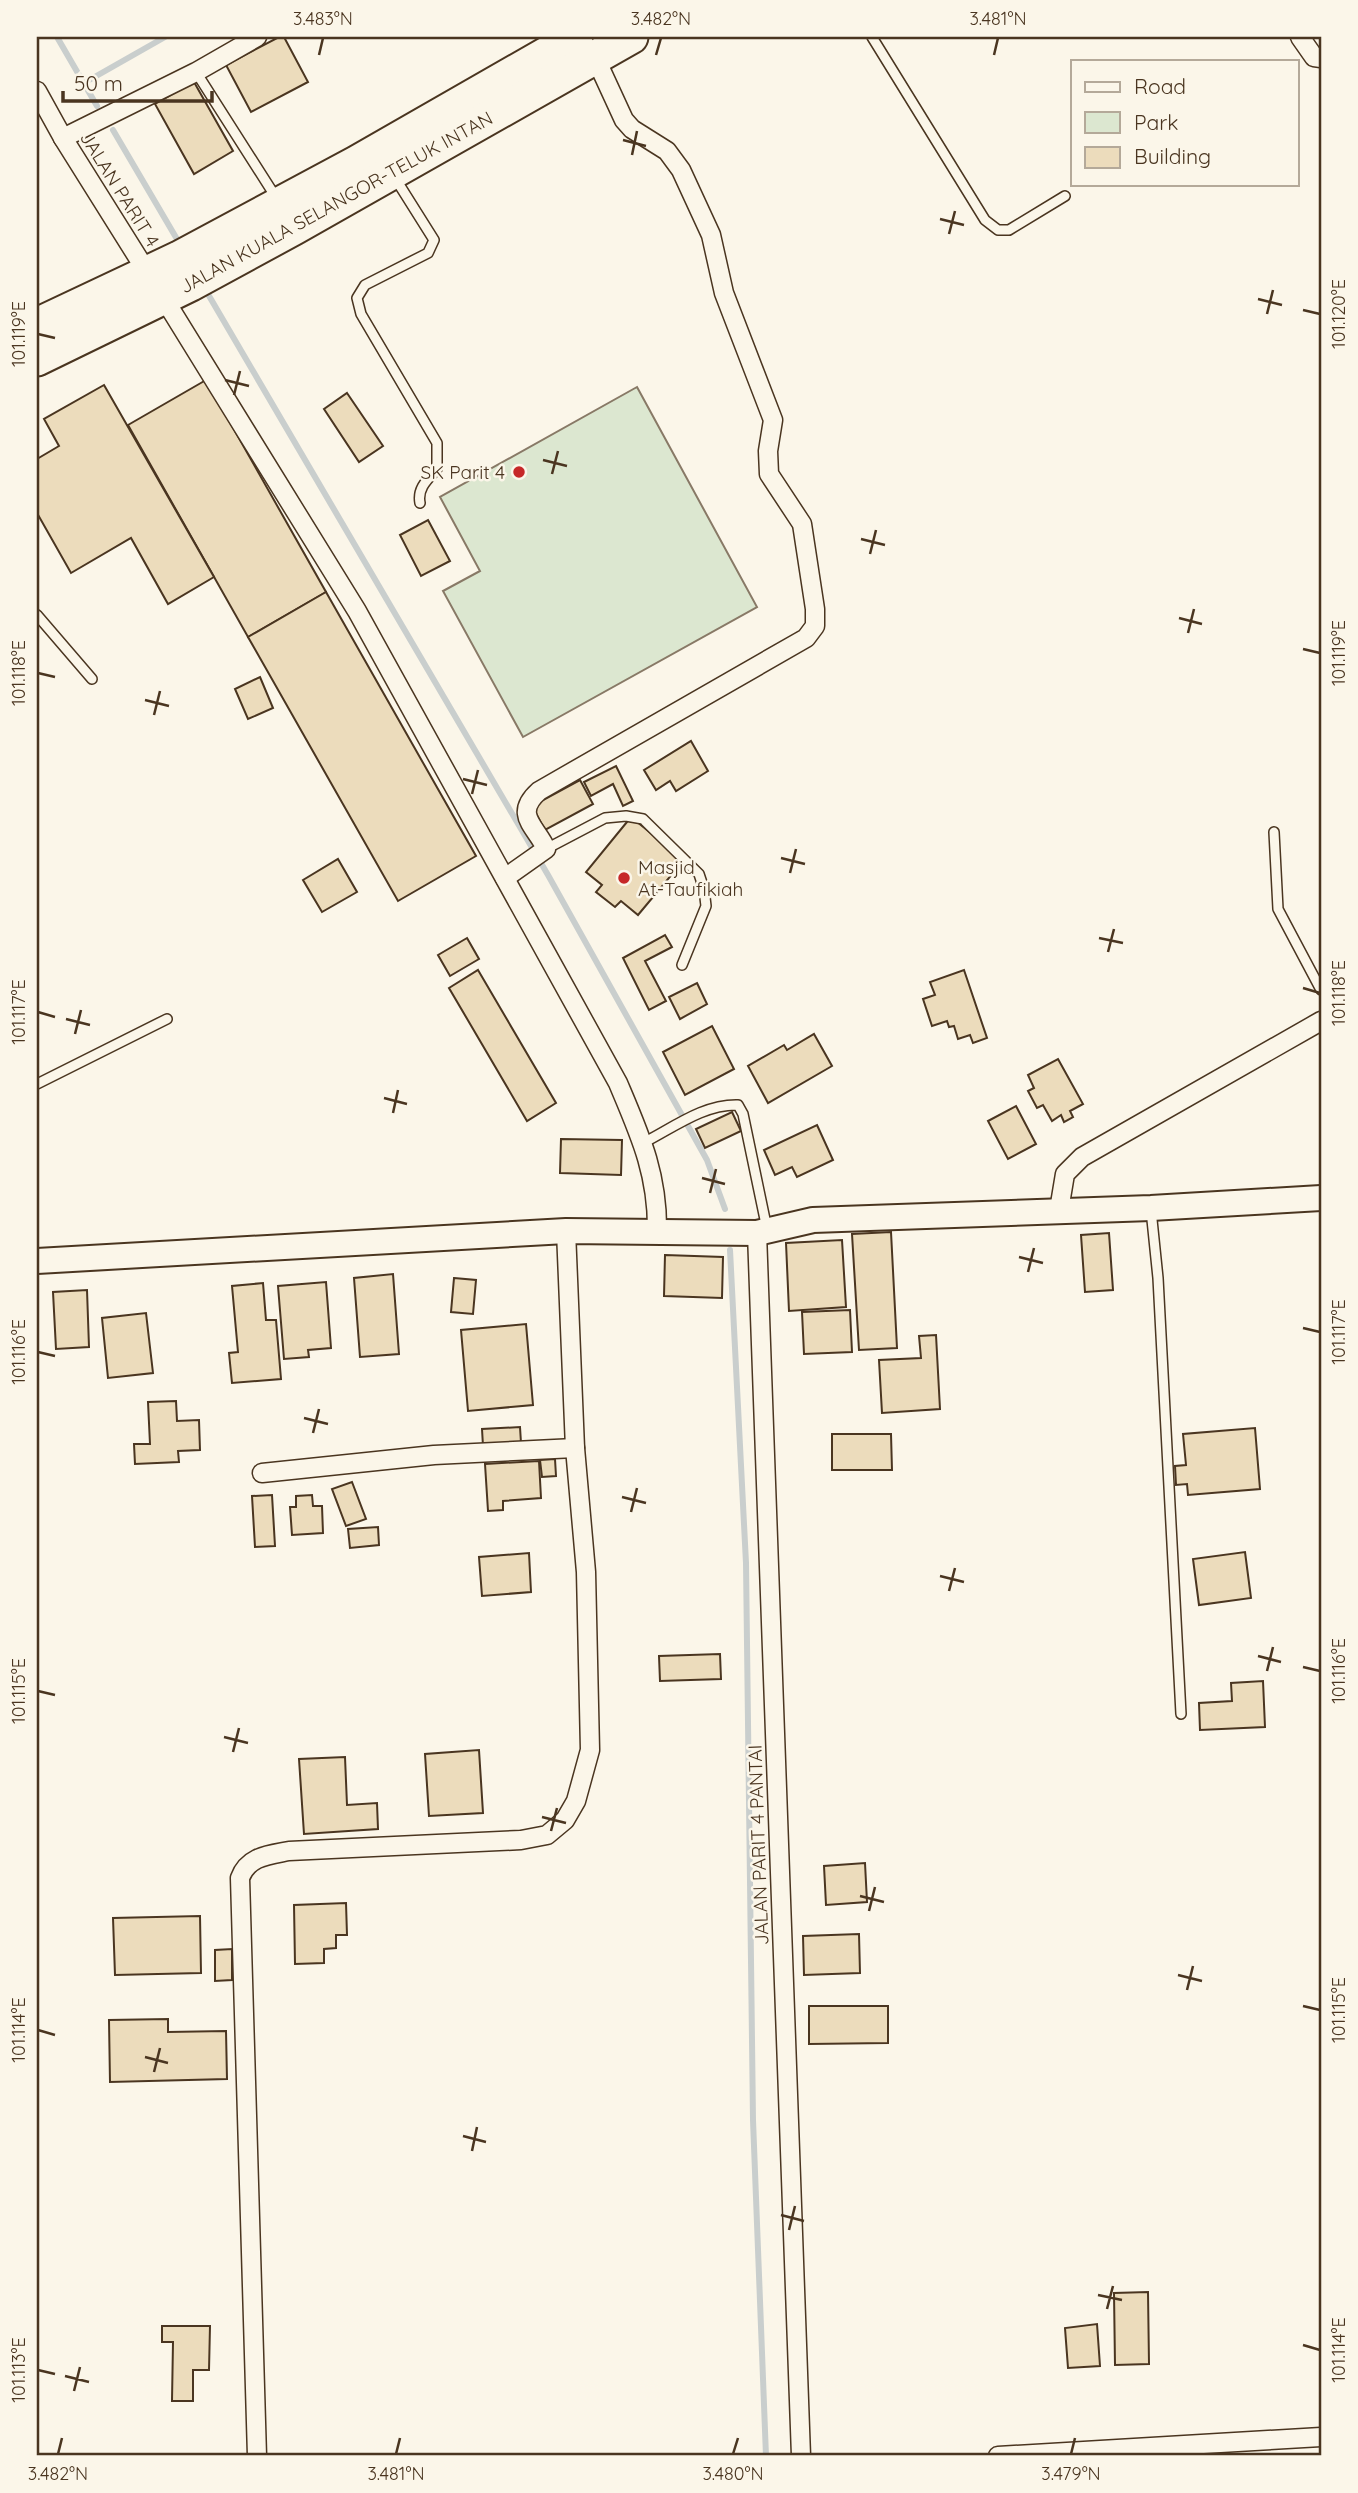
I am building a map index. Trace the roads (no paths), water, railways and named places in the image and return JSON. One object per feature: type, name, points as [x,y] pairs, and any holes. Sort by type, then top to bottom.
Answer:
[{"type":"highway","name":"JALAN KUALA SELANGOR-TELUK INTAN","points":[[251,235],[280,203],[356,163],[586,47],[631,37]]},
{"type":"highway","name":"JALAN KUALA SELANGOR-TELUK INTAN","points":[[37,359],[170,278],[251,235],[392,174],[586,47]]},
{"type":"highway","name":"JALAN KUALA SELANGOR-TELUK INTAN","points":[[37,325],[170,278]]},
{"type":"street","points":[[63,138],[197,72],[257,37]]},
{"type":"street","points":[[1300,37],[1314,57],[1321,58]]},
{"type":"street","points":[[505,878],[537,855],[527,811],[531,798],[539,791],[806,638],[815,626],[815,609],[802,524],[769,474],[768,451],[773,420],[724,293],[711,234],[681,170],[667,151],[632,129],[624,120],[586,47]]},
{"type":"street","name":"JALAN PARIT 4","points":[[37,91],[63,138],[170,278],[618,1083],[648,1153],[658,1203],[657,1232]]},
{"type":"street","points":[[1059,1210],[1065,1174],[1082,1157],[1321,1021]]},
{"type":"street","points":[[37,1261],[566,1231],[762,1232],[813,1220],[1151,1208],[1321,1198]]},
{"type":"street","points":[[257,2456],[240,1878],[248,1864],[262,1856],[276,1854],[521,1840],[547,1835],[565,1820],[576,1801],[590,1750],[586,1572],[575,1448],[566,1231]]},
{"type":"street","name":"JALAN PARIT 4 PANTAI","points":[[762,1232],[801,2456]]},
{"type":"street","points":[[262,1473],[434,1455],[575,1448]]},
{"type":"street","points":[[998,2456],[1321,2437]]},
{"type":"lane","points":[[872,37],[985,220],[998,230],[1009,230],[1065,195]]},
{"type":"lane","points":[[197,72],[280,203]]},
{"type":"lane","points":[[392,174],[434,240],[428,254],[365,285],[357,298],[361,314],[437,443],[437,468],[418,495],[420,503]]},
{"type":"lane","points":[[37,615],[92,679]]},
{"type":"lane","points":[[537,855],[605,818],[626,816],[643,819],[699,874],[704,889],[706,906],[682,965]]},
{"type":"lane","points":[[1274,832],[1278,909],[1321,990]]},
{"type":"lane","points":[[37,1084],[167,1019]]},
{"type":"lane","points":[[643,1143],[692,1116],[722,1105],[738,1105],[743,1114],[762,1232]]},
{"type":"lane","points":[[1151,1208],[1158,1278],[1181,1714]]},
{"type":"waterway","points":[[57,37],[97,106]]},
{"type":"waterway","points":[[84,83],[165,37]]},
{"type":"waterway","points":[[113,130],[181,246]]},
{"type":"waterway","points":[[205,289],[548,875],[707,1160],[725,1209]]},
{"type":"waterway","points":[[730,1250],[746,1563],[753,2120],[766,2456]]},
{"type":"place","name":"SK Parit 4","points":[[519,472]]},
{"type":"place","name":"Masjid At-Taufikiah","points":[[624,878]]}]
